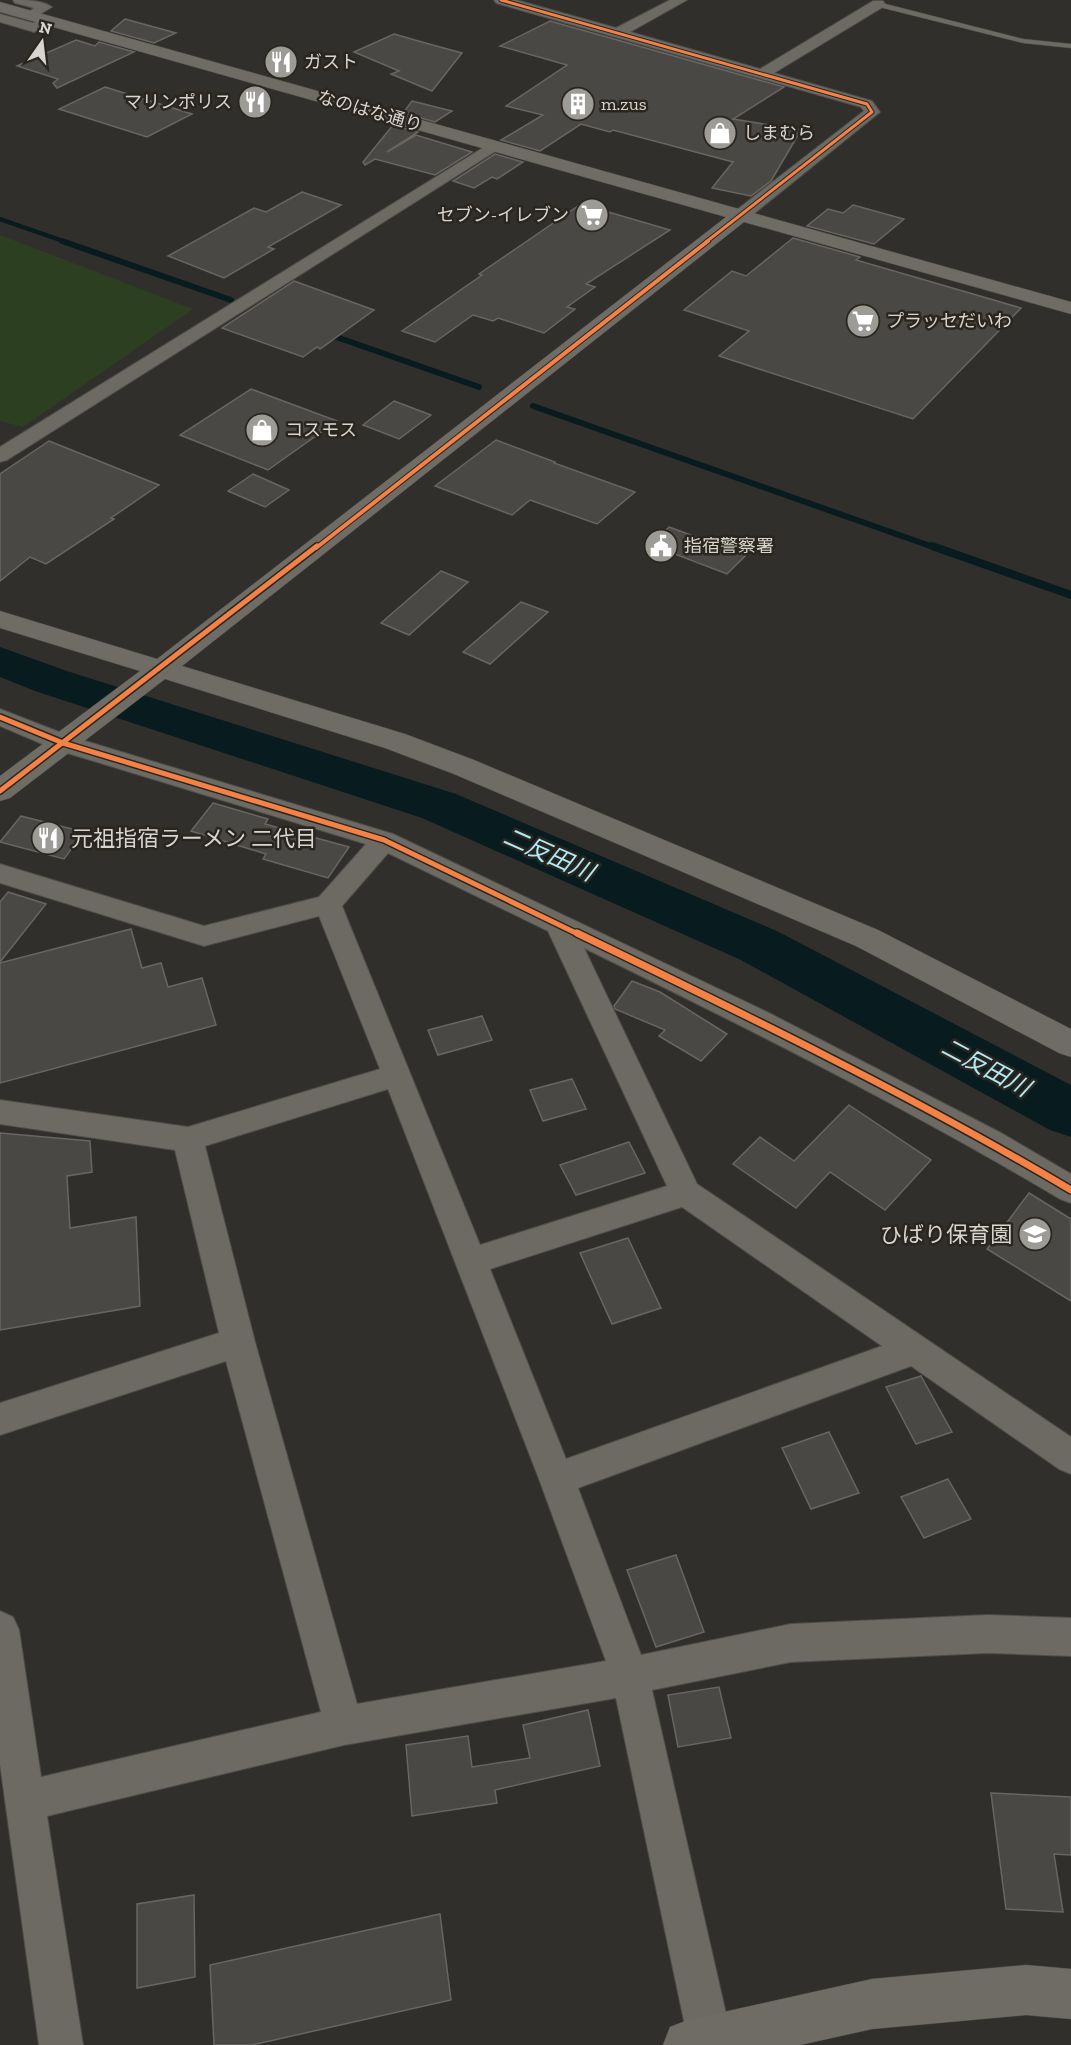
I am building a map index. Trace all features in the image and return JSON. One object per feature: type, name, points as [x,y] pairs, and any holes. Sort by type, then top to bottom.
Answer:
[{"type":"street","points":[[20,0],[45,7],[30,16]]},
{"type":"street","points":[[0,791],[162,668],[872,112],[867,104],[501,0]]},
{"type":"street","points":[[618,33],[680,0]]},
{"type":"street","points":[[861,0],[878,4]]},
{"type":"street","points":[[762,74],[878,4]]},
{"type":"street","name":"なのはな通り","points":[[0,7],[1071,308]]},
{"type":"street","points":[[0,18],[34,27],[46,21]]},
{"type":"street","points":[[0,456],[494,146]]},
{"type":"street","points":[[0,619],[395,741],[464,767],[867,938],[1071,1044]]},
{"type":"street","points":[[0,717],[72,736],[384,840],[759,1021],[992,1143],[1071,1190]]},
{"type":"street","points":[[0,873],[204,936],[328,904],[384,840]]},
{"type":"street","points":[[328,904],[472,1260],[630,1676],[699,2043],[872,2004],[1026,1990],[1071,1994]]},
{"type":"street","points":[[559,925],[686,1193],[1071,1457]]},
{"type":"street","points":[[0,1112],[188,1138],[397,1075]]},
{"type":"street","points":[[188,1138],[238,1342],[344,1726]]},
{"type":"street","points":[[472,1260],[686,1193]]},
{"type":"street","points":[[0,1419],[238,1342]]},
{"type":"street","points":[[557,1479],[913,1350]]},
{"type":"street","points":[[0,1630],[61,2045]]},
{"type":"street","points":[[25,1801],[344,1726],[630,1676],[790,1643],[987,1634],[1071,1636]]},
{"type":"lane","points":[[878,4],[1023,41],[1071,46]]},
{"type":"green space","points":[[0,235],[193,309],[23,427],[0,421]]},
{"type":"building","points":[[125,19],[176,33],[154,43],[111,31]]},
{"type":"building","points":[[550,21],[784,87],[733,119],[801,130],[771,181],[751,196],[712,188],[733,162],[613,130],[610,132],[581,124],[540,151],[501,140],[543,115],[506,106],[567,65],[500,46]]},
{"type":"building","points":[[394,34],[462,53],[432,91],[391,74],[399,71],[354,52]]},
{"type":"building","points":[[76,40],[95,46],[99,42],[134,52],[57,88],[53,83],[58,79],[17,66]]},
{"type":"building","points":[[105,87],[192,114],[147,137],[59,109]]},
{"type":"building","points":[[412,101],[452,111],[435,122],[403,113]]},
{"type":"building","points":[[393,125],[418,132],[387,152],[416,135],[472,152],[435,175],[375,159],[365,165],[363,162]]},
{"type":"building","points":[[495,154],[523,162],[497,179],[492,177],[474,188],[453,181]]},
{"type":"building","points":[[302,192],[341,205],[268,247],[274,249],[224,278],[168,256],[254,208],[266,212]]},
{"type":"building","points":[[581,204],[670,230],[586,284],[595,287],[567,307],[575,309],[544,333],[498,318],[493,321],[473,315],[435,342],[402,331],[482,275],[479,274]]},
{"type":"building","points":[[853,205],[904,219],[874,244],[807,226],[828,209],[843,213]]},
{"type":"building","name":"プラッセだいわ","points":[[793,238],[860,257],[856,260],[1021,308],[913,419],[719,356],[749,331],[684,310],[732,271],[746,276]]},
{"type":"building","points":[[294,281],[374,310],[320,349],[317,347],[303,357],[222,328]]},
{"type":"building","name":"コスモス","points":[[251,389],[337,421],[268,470],[180,435]]},
{"type":"building","points":[[394,401],[431,415],[399,439],[363,425]]},
{"type":"building","points":[[496,440],[635,492],[597,524],[530,500],[512,515],[435,486]]},
{"type":"building","points":[[49,441],[159,485],[111,518],[114,519],[46,564],[30,557],[0,581],[0,474]]},
{"type":"building","points":[[253,474],[289,490],[265,507],[228,491]]},
{"type":"building","points":[[669,527],[746,555],[727,574],[651,545]]},
{"type":"building","points":[[441,571],[468,582],[409,635],[381,623]]},
{"type":"building","points":[[521,602],[548,612],[490,664],[463,652]]},
{"type":"building","points":[[213,803],[268,819],[265,824],[349,847],[328,878],[263,859],[266,854],[191,831]]},
{"type":"building","name":"元祖指宿ラーメン 二代目","points":[[21,816],[84,832],[64,859],[0,842]]},
{"type":"building","points":[[8,892],[46,904],[0,962],[0,902]]},
{"type":"building","points":[[131,929],[142,968],[161,963],[168,987],[202,978],[216,1025],[0,1083],[0,963]]},
{"type":"building","points":[[632,981],[660,992],[727,1034],[701,1061],[659,1036],[665,1030],[615,1009],[614,1006]]},
{"type":"building","points":[[482,1016],[492,1040],[438,1055],[428,1030]]},
{"type":"building","points":[[572,1079],[586,1109],[543,1121],[530,1090]]},
{"type":"building","points":[[849,1105],[931,1160],[885,1210],[830,1172],[796,1208],[733,1164],[760,1137],[794,1161]]},
{"type":"building","points":[[0,1133],[90,1141],[92,1172],[67,1176],[70,1228],[136,1217],[140,1306],[0,1330]]},
{"type":"building","points":[[629,1142],[645,1173],[576,1195],[560,1165]]},
{"type":"building","name":"ひばり保育園","points":[[1029,1193],[1071,1219],[1071,1301],[987,1249]]},
{"type":"building","points":[[628,1238],[661,1308],[612,1324],[580,1253]]},
{"type":"building","points":[[921,1376],[952,1432],[916,1444],[886,1387]]},
{"type":"building","points":[[829,1432],[859,1493],[811,1509],[782,1448]]},
{"type":"building","points":[[948,1479],[971,1519],[924,1538],[901,1497]]},
{"type":"building","points":[[676,1555],[704,1632],[656,1647],[627,1570]]},
{"type":"building","points":[[719,1687],[731,1738],[678,1747],[668,1695]]},
{"type":"building","points":[[588,1710],[600,1766],[495,1790],[497,1803],[412,1816],[406,1745],[468,1736],[472,1767],[530,1758],[523,1725]]},
{"type":"building","points":[[991,1793],[1071,1797],[1071,1855],[1054,1854],[1063,1912],[1006,1909]]},
{"type":"building","points":[[194,1895],[195,1977],[137,1988],[137,1904]]},
{"type":"building","points":[[440,1914],[451,2000],[252,2045],[214,2045],[210,1965]]},
{"type":"waterway","points":[[0,219],[66,242]]},
{"type":"waterway","points":[[62,241],[231,300]]},
{"type":"waterway","points":[[325,333],[479,387]]},
{"type":"waterway","points":[[533,406],[936,548]]},
{"type":"waterway","points":[[932,546],[1071,595]]},
{"type":"waterway","name":"二反田川","points":[[0,661],[51,681],[439,806],[760,946],[1071,1113]]},
{"type":"cycle path","points":[[0,791],[162,668],[872,112],[867,104],[501,0]]},
{"type":"cycle path","points":[[0,717],[63,743],[384,840],[759,1021],[992,1143],[1071,1190]]},
{"type":"place","name":"ガスト","points":[[281,62]]},
{"type":"place","name":"マリンポリス","points":[[255,102]]},
{"type":"place","name":"m.zus","points":[[578,104]]},
{"type":"place","name":"しまむら","points":[[720,133]]},
{"type":"place","name":"セブン-イレブン","points":[[592,215]]},
{"type":"place","name":"プラッセだいわ","points":[[863,321]]},
{"type":"place","name":"コスモス","points":[[262,430]]},
{"type":"place","name":"指宿警察署","points":[[661,546]]},
{"type":"place","name":"元祖指宿ラーメン 二代目","points":[[48,838]]},
{"type":"place","name":"ひばり保育園","points":[[1035,1234]]}]
